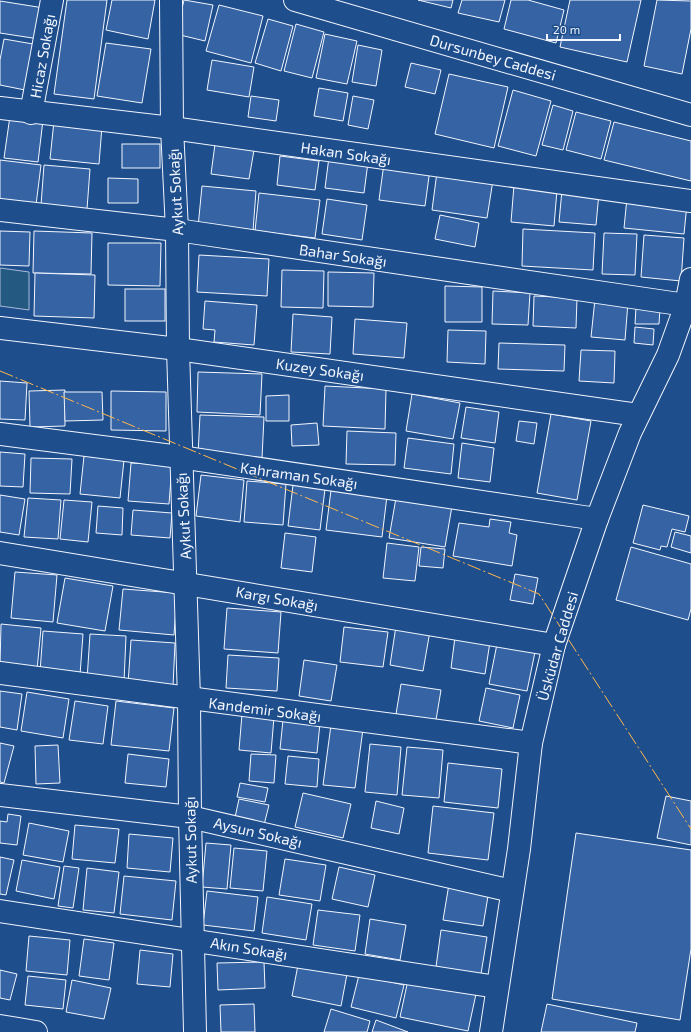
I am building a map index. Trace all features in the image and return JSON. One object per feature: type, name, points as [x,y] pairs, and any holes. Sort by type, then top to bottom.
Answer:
[{"type":"street","name":"Hicaz Sokağı","points":[[31,113],[52,0]]},
{"type":"street","name":"Aykut Sokağı","points":[[171,0],[172,128],[177,230],[180,457],[186,582],[189,699],[195,1032]]},
{"type":"street","name":"Dursunbey Caddesi","points":[[295,0],[691,115]]},
{"type":"street","name":"Hakan Sokağı","points":[[0,108],[31,113],[172,128],[691,201]]},
{"type":"street","name":"Bahar Sokağı","points":[[0,210],[177,230],[686,305]]},
{"type":"street","name":"Üsküdar Caddesi","points":[[491,1032],[519,849],[531,743],[554,645],[597,518],[638,415],[668,355],[686,305],[691,279]]},
{"type":"street","name":"Kuzey Sokağı","points":[[0,328],[178,349],[638,415]]},
{"type":"street","name":"Kahraman Sokağı","points":[[0,434],[180,457],[597,518]]},
{"type":"street","name":"Kargı Sokağı","points":[[0,553],[186,582],[554,645]]},
{"type":"street","name":"Kandemir Sokağı","points":[[0,673],[531,743]]},
{"type":"street","name":"Aysun Sokağı","points":[[0,795],[190,817],[512,891]]},
{"type":"street","name":"Akın Sokağı","points":[[0,911],[497,987]]},
{"type":"street","points":[[0,1026],[36,1032]]},
{"type":"shaded area","points":[[0,268],[29,272],[29,310],[0,306]]},
{"type":"building","points":[[67,0],[107,0],[94,99],[54,94]]},
{"type":"building","points":[[112,0],[155,0],[148,39],[106,30]]},
{"type":"building","points":[[184,0],[213,5],[205,41],[176,34]]},
{"type":"building","points":[[418,0],[453,0],[451,8]]},
{"type":"building","points":[[462,0],[505,0],[499,22],[458,13]]},
{"type":"building","points":[[511,0],[528,0],[564,10],[556,43],[504,29]]},
{"type":"building","points":[[570,0],[641,0],[627,62],[560,47]]},
{"type":"building","points":[[657,0],[691,1],[691,29],[682,74],[644,66]]},
{"type":"building","points":[[0,1],[44,8],[39,39],[0,33]]},
{"type":"building","points":[[219,5],[263,16],[251,63],[206,51]]},
{"type":"building","points":[[268,19],[293,26],[281,71],[255,63]]},
{"type":"building","points":[[296,24],[324,32],[312,78],[284,71]]},
{"type":"building","points":[[325,34],[357,41],[347,84],[316,78]]},
{"type":"building","points":[[4,39],[33,44],[25,90],[0,85],[0,60]]},
{"type":"building","points":[[106,43],[151,49],[142,103],[97,96]]},
{"type":"building","points":[[358,45],[382,50],[376,86],[352,82]]},
{"type":"building","points":[[212,60],[254,67],[249,97],[207,90]]},
{"type":"building","points":[[411,63],[441,70],[435,94],[405,87]]},
{"type":"building","points":[[449,74],[508,87],[494,148],[435,134]]},
{"type":"building","points":[[319,88],[348,93],[343,121],[314,116]]},
{"type":"building","points":[[513,90],[551,101],[536,156],[498,146]]},
{"type":"building","points":[[251,96],[279,100],[276,121],[248,117]]},
{"type":"building","points":[[353,96],[374,100],[368,129],[348,125]]},
{"type":"building","points":[[553,105],[573,111],[563,150],[542,145]]},
{"type":"building","points":[[576,112],[611,121],[601,159],[566,150]]},
{"type":"building","points":[[10,116],[43,120],[38,162],[4,158]]},
{"type":"building","points":[[54,121],[102,126],[99,164],[50,159]]},
{"type":"building","points":[[614,122],[691,141],[691,181],[604,160]]},
{"type":"building","points":[[122,144],[160,144],[160,168],[122,168]]},
{"type":"building","points":[[215,144],[254,150],[249,179],[211,174]]},
{"type":"building","points":[[280,156],[319,161],[315,190],[277,185]]},
{"type":"building","points":[[329,157],[368,162],[364,193],[325,188]]},
{"type":"building","points":[[0,160],[41,165],[36,205],[0,201]]},
{"type":"building","points":[[384,163],[430,169],[425,206],[379,200]]},
{"type":"building","points":[[44,165],[90,169],[87,209],[41,205]]},
{"type":"building","points":[[437,172],[493,180],[487,218],[432,210]]},
{"type":"building","points":[[108,178],[138,179],[138,203],[108,203]]},
{"type":"building","points":[[514,185],[557,190],[554,226],[511,222]]},
{"type":"building","points":[[202,186],[256,191],[253,231],[198,227]]},
{"type":"building","points":[[562,190],[599,193],[596,225],[559,222]]},
{"type":"building","points":[[259,193],[320,200],[315,238],[255,231]]},
{"type":"building","points":[[627,198],[687,204],[684,234],[624,228]]},
{"type":"building","points":[[327,199],[367,205],[362,240],[322,234]]},
{"type":"building","points":[[440,215],[479,223],[475,247],[435,239]]},
{"type":"building","points":[[523,229],[595,233],[593,270],[522,266]]},
{"type":"building","points":[[0,231],[30,232],[29,266],[0,265]]},
{"type":"building","points":[[34,231],[92,233],[91,274],[33,273]]},
{"type":"building","points":[[604,233],[637,234],[635,275],[602,274]]},
{"type":"building","points":[[644,235],[684,238],[681,281],[641,277]]},
{"type":"building","points":[[108,243],[161,243],[160,286],[108,285]]},
{"type":"building","points":[[199,255],[269,259],[267,296],[197,292]]},
{"type":"building","points":[[282,270],[324,271],[323,308],[281,307]]},
{"type":"building","points":[[328,272],[374,273],[373,307],[328,306]]},
{"type":"building","points":[[35,273],[95,275],[94,318],[34,316]]},
{"type":"building","points":[[445,286],[482,287],[482,322],[445,322]]},
{"type":"building","points":[[125,289],[165,289],[165,321],[125,321]]},
{"type":"building","points":[[493,291],[530,293],[528,325],[492,324]]},
{"type":"building","points":[[534,296],[577,298],[576,328],[533,326]]},
{"type":"building","points":[[595,299],[628,302],[625,340],[591,337]]},
{"type":"building","points":[[205,301],[257,305],[254,345],[214,342],[215,330],[203,329]]},
{"type":"building","points":[[636,307],[660,308],[659,324],[635,324]]},
{"type":"building","points":[[293,314],[332,317],[330,354],[291,352]]},
{"type":"building","points":[[355,319],[407,323],[404,358],[353,354]]},
{"type":"building","points":[[635,327],[654,329],[653,345],[634,343]]},
{"type":"building","points":[[448,330],[486,331],[485,364],[447,362]]},
{"type":"building","points":[[499,343],[565,345],[564,371],[498,369]]},
{"type":"building","points":[[581,350],[615,351],[614,383],[579,381]]},
{"type":"building","points":[[198,372],[262,374],[260,415],[197,412]]},
{"type":"building","points":[[0,381],[27,383],[25,420],[0,419]]},
{"type":"building","points":[[325,386],[386,389],[385,429],[323,426]]},
{"type":"building","points":[[65,390],[65,426],[30,427],[29,391]]},
{"type":"building","points":[[111,391],[166,392],[166,431],[111,430]]},
{"type":"building","points":[[64,392],[102,392],[103,420],[65,421]]},
{"type":"building","points":[[412,394],[460,403],[453,439],[406,431]]},
{"type":"building","points":[[289,395],[289,421],[266,421],[266,396]]},
{"type":"building","points":[[466,407],[499,412],[495,443],[461,438]]},
{"type":"building","points":[[551,414],[591,421],[577,500],[537,493]]},
{"type":"building","points":[[200,415],[264,417],[262,458],[198,455]]},
{"type":"building","points":[[519,421],[537,423],[534,444],[516,441]]},
{"type":"building","points":[[317,423],[319,445],[292,446],[291,425]]},
{"type":"building","points":[[347,431],[396,433],[395,465],[346,464]]},
{"type":"building","points":[[408,438],[454,444],[451,474],[404,468]]},
{"type":"building","points":[[462,443],[494,448],[490,482],[458,478]]},
{"type":"building","points":[[0,452],[25,454],[23,487],[0,486]]},
{"type":"building","points":[[84,456],[124,460],[120,498],[80,494]]},
{"type":"building","points":[[31,458],[72,459],[70,494],[30,493]]},
{"type":"building","points":[[131,463],[172,465],[169,504],[128,501]]},
{"type":"building","points":[[201,475],[244,480],[240,522],[196,516]]},
{"type":"building","points":[[247,481],[286,484],[283,525],[244,522]]},
{"type":"building","points":[[293,485],[325,489],[320,530],[288,526]]},
{"type":"building","points":[[331,490],[387,496],[382,537],[326,530]]},
{"type":"building","points":[[0,495],[25,499],[19,535],[0,532]]},
{"type":"building","points":[[28,498],[61,500],[58,539],[24,537]]},
{"type":"building","points":[[396,498],[452,506],[445,547],[389,538]]},
{"type":"building","points":[[64,500],[92,502],[88,542],[60,539]]},
{"type":"building","points":[[643,505],[689,516],[685,532],[672,529],[667,547],[661,546],[660,550],[633,543]]},
{"type":"building","points":[[98,506],[123,508],[122,535],[96,533]]},
{"type":"building","points":[[133,510],[172,513],[170,538],[131,535]]},
{"type":"building","points":[[490,519],[511,522],[509,533],[517,535],[512,566],[453,556],[459,523],[489,527]]},
{"type":"building","points":[[675,532],[691,536],[691,553],[671,547]]},
{"type":"building","points":[[285,533],[316,537],[312,572],[281,568]]},
{"type":"building","points":[[387,543],[419,547],[415,581],[383,578]]},
{"type":"building","points":[[421,547],[445,549],[443,568],[419,566]]},
{"type":"building","points":[[631,547],[691,564],[691,609],[688,620],[616,600]]},
{"type":"building","points":[[15,572],[57,575],[53,622],[11,618]]},
{"type":"building","points":[[515,574],[538,578],[533,604],[510,600]]},
{"type":"building","points":[[65,578],[113,586],[105,631],[57,623]]},
{"type":"building","points":[[123,589],[177,593],[174,635],[119,630]]},
{"type":"building","points":[[227,608],[281,612],[278,653],[224,649]]},
{"type":"building","points":[[1,624],[41,628],[37,670],[0,666]]},
{"type":"building","points":[[396,626],[430,631],[423,671],[390,665]]},
{"type":"building","points":[[344,627],[388,632],[383,667],[340,662]]},
{"type":"building","points":[[43,631],[83,634],[80,675],[40,672]]},
{"type":"building","points":[[90,634],[126,636],[124,682],[87,680]]},
{"type":"building","points":[[455,637],[490,642],[485,674],[451,668]]},
{"type":"building","points":[[131,640],[175,643],[173,687],[128,684]]},
{"type":"building","points":[[497,644],[535,652],[527,691],[489,684]]},
{"type":"building","points":[[228,655],[279,658],[277,691],[226,688]]},
{"type":"building","points":[[304,660],[337,665],[331,701],[299,696]]},
{"type":"building","points":[[401,684],[441,690],[436,720],[396,714]]},
{"type":"building","points":[[486,688],[520,695],[513,728],[479,721]]},
{"type":"building","points":[[0,691],[22,694],[17,730],[0,727]]},
{"type":"building","points":[[27,692],[69,699],[63,738],[21,731]]},
{"type":"building","points":[[75,701],[108,706],[103,744],[69,740]]},
{"type":"building","points":[[116,701],[174,708],[169,751],[111,745]]},
{"type":"building","points":[[242,714],[274,717],[271,753],[239,750]]},
{"type":"building","points":[[283,720],[320,723],[317,753],[280,749]]},
{"type":"building","points":[[331,725],[363,729],[355,788],[323,785]]},
{"type":"building","points":[[0,743],[14,746],[4,783],[0,782]]},
{"type":"building","points":[[370,744],[401,747],[397,795],[365,792]]},
{"type":"building","points":[[58,745],[60,783],[36,784],[35,746]]},
{"type":"building","points":[[407,747],[443,750],[439,798],[402,795]]},
{"type":"building","points":[[128,754],[169,759],[166,787],[125,783]]},
{"type":"building","points":[[251,754],[276,755],[274,783],[249,781]]},
{"type":"building","points":[[288,756],[319,759],[317,787],[285,784]]},
{"type":"building","points":[[448,763],[502,769],[498,808],[444,802]]},
{"type":"building","points":[[240,783],[268,788],[265,802],[237,797]]},
{"type":"building","points":[[303,793],[351,804],[343,838],[295,827]]},
{"type":"building","points":[[666,796],[691,801],[691,845],[657,838]]},
{"type":"building","points":[[239,799],[269,805],[263,829],[234,822]]},
{"type":"building","points":[[376,801],[404,808],[399,834],[371,828]]},
{"type":"building","points":[[433,806],[494,813],[488,860],[428,853]]},
{"type":"building","points":[[8,814],[21,816],[17,845],[0,843],[0,821],[7,822]]},
{"type":"building","points":[[29,823],[69,831],[63,862],[23,855]]},
{"type":"building","points":[[75,825],[119,829],[115,863],[72,859]]},
{"type":"building","points":[[576,833],[691,850],[691,949],[680,1020],[552,999]]},
{"type":"building","points":[[129,834],[173,838],[170,872],[127,868]]},
{"type":"building","points":[[206,843],[231,845],[227,889],[202,887]]},
{"type":"building","points":[[234,848],[267,851],[263,891],[230,888]]},
{"type":"building","points":[[0,857],[14,860],[6,895],[0,894]]},
{"type":"building","points":[[285,859],[326,865],[320,901],[279,895]]},
{"type":"building","points":[[22,860],[60,867],[54,899],[16,891]]},
{"type":"building","points":[[64,866],[79,868],[73,908],[58,906]]},
{"type":"building","points":[[339,867],[375,875],[368,907],[332,899]]},
{"type":"building","points":[[87,868],[119,872],[114,913],[83,910]]},
{"type":"building","points":[[124,876],[176,881],[172,920],[120,914]]},
{"type":"building","points":[[449,884],[489,890],[483,926],[443,920]]},
{"type":"building","points":[[207,891],[258,897],[254,931],[203,925]]},
{"type":"building","points":[[267,897],[312,904],[306,940],[262,933]]},
{"type":"building","points":[[318,910],[360,915],[355,951],[313,945]]},
{"type":"building","points":[[370,919],[406,925],[400,960],[365,954]]},
{"type":"building","points":[[441,930],[487,937],[481,974],[436,967]]},
{"type":"building","points":[[29,936],[70,940],[67,975],[26,971]]},
{"type":"building","points":[[84,939],[114,943],[109,980],[79,976]]},
{"type":"building","points":[[140,950],[173,954],[170,987],[137,984]]},
{"type":"building","points":[[264,962],[265,988],[218,990],[217,963]]},
{"type":"building","points":[[298,965],[347,974],[341,1006],[292,996]]},
{"type":"building","points":[[0,970],[17,974],[10,1000],[0,998]]},
{"type":"building","points":[[359,975],[404,985],[396,1018],[351,1007]]},
{"type":"building","points":[[28,976],[66,980],[63,1009],[25,1005]]},
{"type":"building","points":[[72,980],[111,988],[104,1019],[66,1012]]},
{"type":"building","points":[[408,980],[476,994],[468,1031],[400,1017]]},
{"type":"building","points":[[254,1004],[255,1032],[221,1032],[220,1005]]},
{"type":"building","points":[[547,1004],[637,1023],[635,1032],[541,1032]]},
{"type":"building","points":[[331,1009],[370,1021],[367,1032],[324,1032]]},
{"type":"building","points":[[376,1020],[408,1032],[372,1032]]},
{"type":"power","points":[[0,371],[539,594],[691,829]]}]
